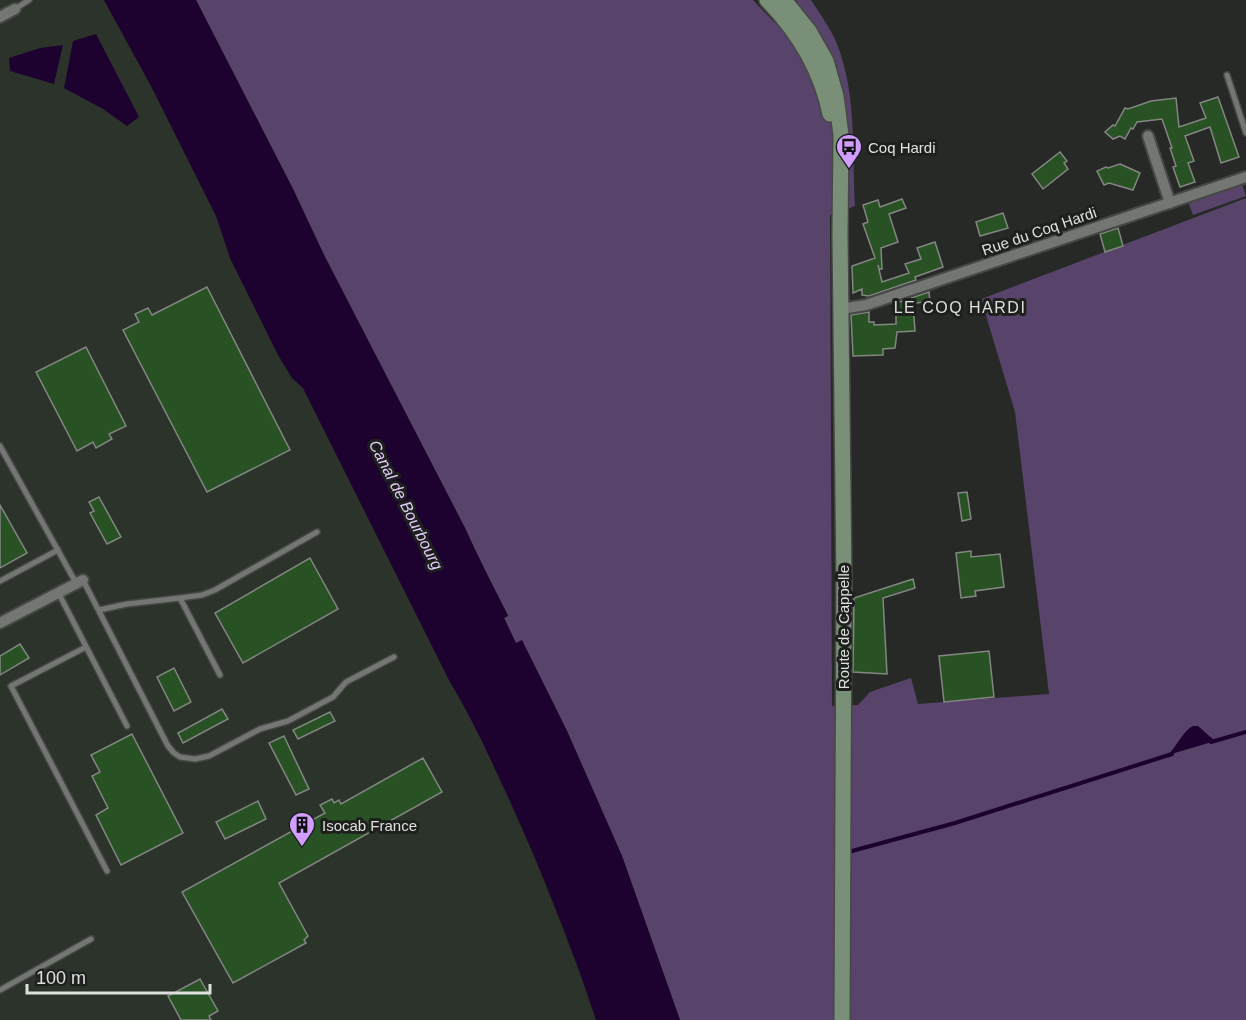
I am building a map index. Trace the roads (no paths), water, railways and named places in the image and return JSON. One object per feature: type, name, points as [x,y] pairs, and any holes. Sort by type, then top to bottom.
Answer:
[{"type":"main road","name":"Route de Cappelle","points":[[774,1],[799,39],[821,66],[832,123],[840,234],[844,583],[842,1020]]},
{"type":"street","points":[[0,17],[15,9]]},
{"type":"street","points":[[1148,136],[1170,203]]},
{"type":"street","name":"Rue du Coq Hardi","points":[[841,309],[866,305],[1246,177]]},
{"type":"street","points":[[0,623],[80,581]]},
{"type":"lane","points":[[15,9],[29,0]]},
{"type":"lane","points":[[1227,75],[1246,133]]},
{"type":"lane","points":[[0,446],[58,550],[99,610],[168,746],[174,753],[185,759],[209,756],[260,729],[288,721],[333,697],[346,682],[394,657]]},
{"type":"lane","points":[[99,610],[127,604],[202,595],[215,590],[317,532]]},
{"type":"lane","points":[[0,581],[58,550]]},
{"type":"lane","points":[[58,592],[127,726]]},
{"type":"lane","points":[[180,598],[220,675]]},
{"type":"lane","points":[[86,647],[11,686],[107,872]]},
{"type":"lane","points":[[0,990],[91,939]]},
{"type":"water","name":"Canal de Bourbourg","points":[[104,0],[196,0],[465,528],[508,616],[504,618],[516,643],[522,640],[567,731],[622,856],[680,1020],[596,1020],[545,882],[489,755],[303,388],[292,378],[278,355],[230,258],[216,216],[151,86]]},
{"type":"water","points":[[96,34],[139,117],[127,126],[103,109],[64,88],[73,41]]},
{"type":"water","points":[[63,45],[54,84],[10,71],[9,58],[40,48]]},
{"type":"water","points":[[1193,726],[1198,726],[1215,741],[1168,755],[1186,731]]},
{"type":"waterway","points":[[1211,742],[1246,732]]},
{"type":"waterway","points":[[852,851],[955,823],[1172,754]]},
{"type":"place","name":"Coq Hardi","points":[[849,170]]},
{"type":"place","name":"Isocab France","points":[[302,848]]},
{"type":"district","name":"LE COQ HARDI","points":[[960,307]]}]
